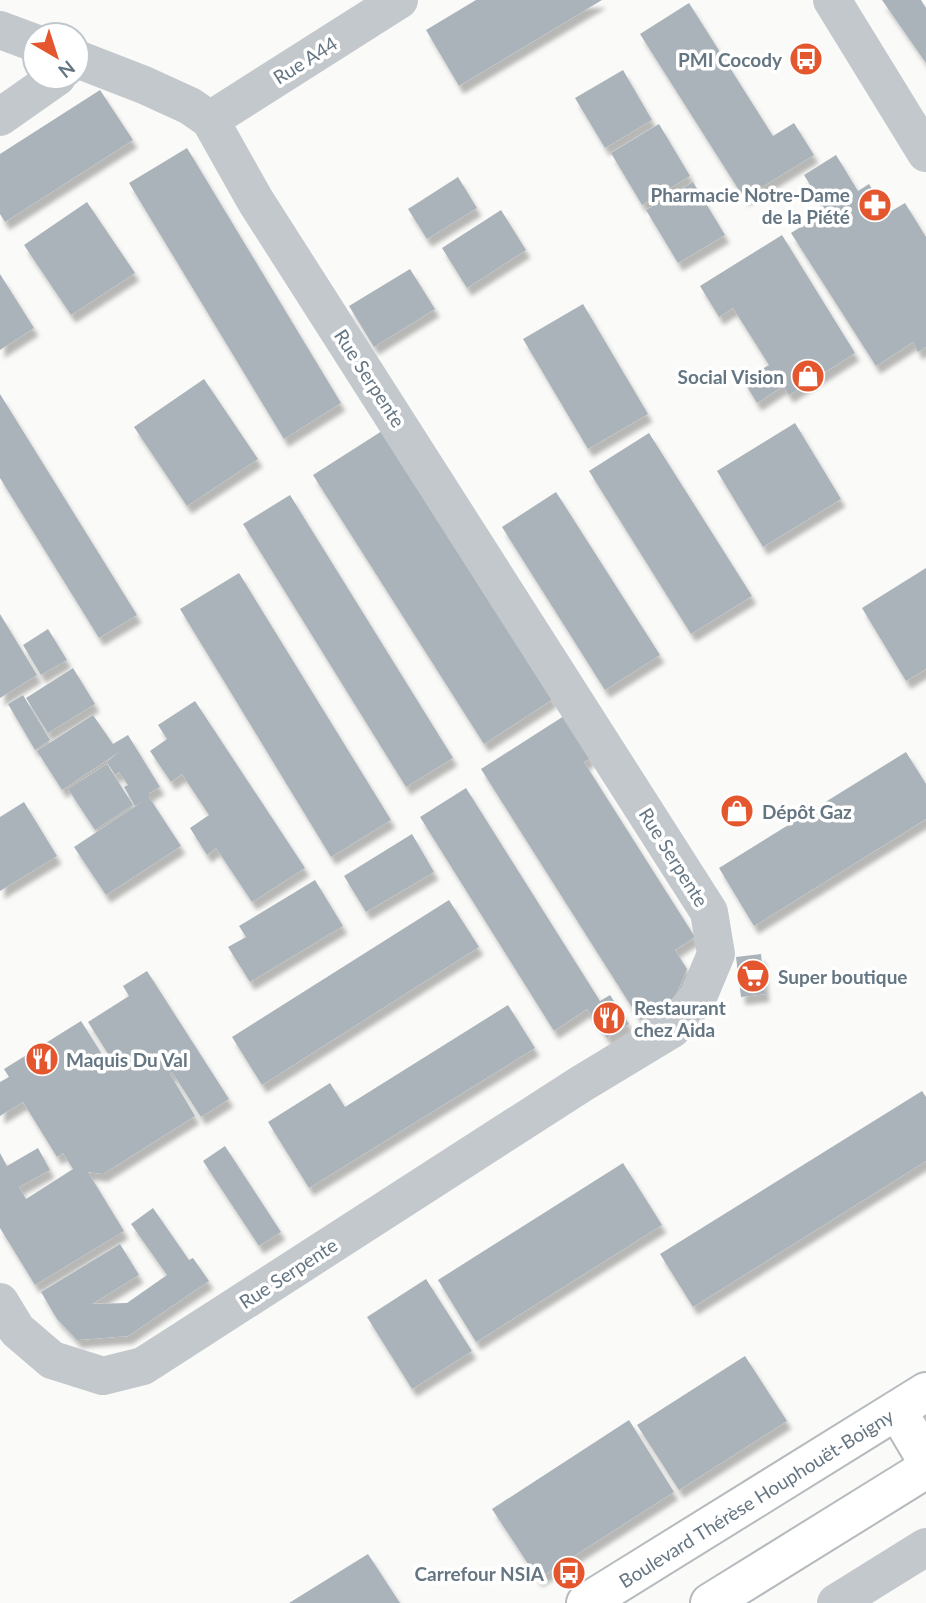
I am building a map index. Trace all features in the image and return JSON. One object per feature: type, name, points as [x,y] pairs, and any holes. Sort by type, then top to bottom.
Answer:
[{"type":"main road","points":[[911,1401],[926,1459]]},
{"type":"main road","name":"Boulevard Thérèse Houphouët-Boigny","points":[[586,1603],[911,1401]]},
{"type":"main road","points":[[710,1603],[926,1469]]},
{"type":"street","name":"Rue A44","points":[[210,120],[400,0]]},
{"type":"street","points":[[832,0],[926,153]]},
{"type":"street","points":[[0,30],[21,38]]},
{"type":"street","points":[[91,70],[144,85],[190,106],[210,120]]},
{"type":"street","points":[[0,117],[36,91]]},
{"type":"street","name":"Rue Serpente","points":[[0,1302],[17,1330],[52,1360],[103,1376],[143,1366],[581,1084],[672,1029],[698,997],[716,954],[709,912],[255,200],[210,120]]},
{"type":"street","points":[[836,1603],[926,1547]]},
{"type":"building","points":[[476,0],[602,0],[459,86],[426,30]]},
{"type":"building","points":[[882,0],[921,0],[926,8],[926,63]]},
{"type":"building","points":[[689,3],[773,136],[794,123],[814,155],[744,198],[640,34]]},
{"type":"building","points":[[623,70],[652,120],[605,148],[575,98]]},
{"type":"building","points":[[100,90],[133,140],[5,222],[0,214],[0,154]]},
{"type":"building","points":[[659,124],[690,176],[642,205],[611,153]]},
{"type":"building","points":[[187,148],[341,403],[284,439],[129,183]]},
{"type":"building","points":[[836,155],[858,191],[869,184],[888,213],[905,203],[926,237],[926,347],[918,352],[913,342],[876,366],[791,233],[826,211],[804,175]]},
{"type":"building","points":[[458,177],[477,208],[427,239],[408,209]]},
{"type":"building","points":[[693,182],[725,235],[678,263],[646,210]]},
{"type":"building","points":[[87,202],[135,273],[71,315],[24,245]]},
{"type":"building","points":[[501,210],[526,250],[467,288],[442,248]]},
{"type":"building","points":[[782,235],[855,353],[789,395],[783,386],[757,403],[743,380],[769,365],[733,308],[719,317],[700,286]]},
{"type":"building","points":[[410,269],[435,309],[374,347],[349,306]]},
{"type":"building","points":[[0,274],[34,328],[0,350]]},
{"type":"building","points":[[583,304],[648,414],[588,449],[523,339]]},
{"type":"building","points":[[204,379],[258,459],[187,506],[134,427]]},
{"type":"building","points":[[0,394],[137,615],[99,638],[0,478]]},
{"type":"building","points":[[795,423],[841,499],[763,547],[717,471]]},
{"type":"building","points":[[382,431],[553,699],[484,744],[313,475]]},
{"type":"building","points":[[649,433],[752,596],[691,634],[589,471]]},
{"type":"building","points":[[556,492],[660,655],[605,690],[502,527]]},
{"type":"building","points":[[290,495],[453,758],[406,787],[243,524]]},
{"type":"building","points":[[926,568],[926,669],[906,681],[862,608]]},
{"type":"building","points":[[239,573],[391,820],[331,857],[180,609]]},
{"type":"building","points":[[0,614],[37,675],[0,698]]},
{"type":"building","points":[[48,629],[67,660],[41,675],[23,645]]},
{"type":"building","points":[[73,668],[95,704],[48,733],[26,698]]},
{"type":"building","points":[[23,695],[50,740],[35,750],[8,704]]},
{"type":"building","points":[[195,701],[305,868],[252,902],[216,848],[207,855],[190,828],[209,815],[182,774],[171,782],[150,751],[167,739],[158,725]]},
{"type":"building","points":[[93,715],[113,744],[128,735],[160,787],[149,793],[149,797],[181,846],[106,895],[74,847],[145,800],[135,806],[124,787],[128,785],[119,772],[115,775],[107,762],[119,752],[62,790],[37,751]]},
{"type":"building","points":[[564,716],[591,758],[584,762],[695,937],[675,950],[687,969],[675,997],[640,1020],[481,769]]},
{"type":"building","points":[[906,752],[926,784],[926,819],[754,926],[719,868]]},
{"type":"building","points":[[107,764],[133,805],[95,830],[68,789]]},
{"type":"building","points":[[466,788],[600,1001],[610,995],[629,1024],[607,1038],[587,1009],[554,1031],[420,817]]},
{"type":"building","points":[[24,802],[57,856],[0,891],[0,817]]},
{"type":"building","points":[[412,834],[434,872],[366,912],[344,876]]},
{"type":"building","points":[[315,880],[343,926],[250,982],[228,947],[246,937],[239,926]]},
{"type":"building","points":[[449,900],[479,947],[262,1085],[232,1037]]},
{"type":"building","points":[[761,954],[765,994],[741,997],[736,957]]},
{"type":"building","points":[[147,971],[229,1099],[201,1117],[172,1072],[170,1074],[195,1116],[103,1174],[88,1172],[124,1231],[35,1285],[0,1228],[0,1153],[7,1166],[38,1148],[50,1170],[19,1187],[26,1199],[73,1169],[63,1153],[57,1157],[23,1102],[0,1116],[0,1082],[9,1077],[4,1069],[81,1021],[105,1059],[110,1057],[88,1022],[129,996],[123,986]]},
{"type":"building","points":[[508,1005],[535,1048],[309,1188],[268,1122],[330,1083],[345,1107]]},
{"type":"building","points":[[922,1091],[926,1097],[926,1161],[693,1307],[660,1254]]},
{"type":"building","points":[[225,1146],[281,1232],[259,1246],[203,1161]]},
{"type":"building","points":[[623,1163],[662,1225],[476,1342],[438,1280]]},
{"type":"building","points":[[153,1208],[189,1260],[193,1258],[209,1281],[128,1336],[77,1340],[57,1319],[41,1292],[120,1244],[139,1275],[92,1304],[127,1303],[167,1275],[131,1224]]},
{"type":"building","points":[[426,1279],[472,1351],[412,1389],[367,1317]]},
{"type":"building","points":[[745,1356],[787,1421],[679,1490],[637,1425]]},
{"type":"building","points":[[629,1420],[674,1492],[538,1579],[492,1509]]},
{"type":"building","points":[[368,1554],[400,1603],[289,1603]]},
{"type":"place","name":"PMI Cocody","points":[[806,59]]},
{"type":"place","name":"Pharmacie Notre-Dame de la Piété","points":[[875,205]]},
{"type":"place","name":"Social Vision","points":[[808,376]]},
{"type":"place","name":"Dépôt Gaz","points":[[737,811]]},
{"type":"place","name":"Super boutique","points":[[753,976]]},
{"type":"place","name":"Restaurant chez Aida","points":[[609,1018]]},
{"type":"place","name":"Maquis Du Val","points":[[42,1059]]},
{"type":"place","name":"Carrefour NSIA","points":[[569,1573]]}]
